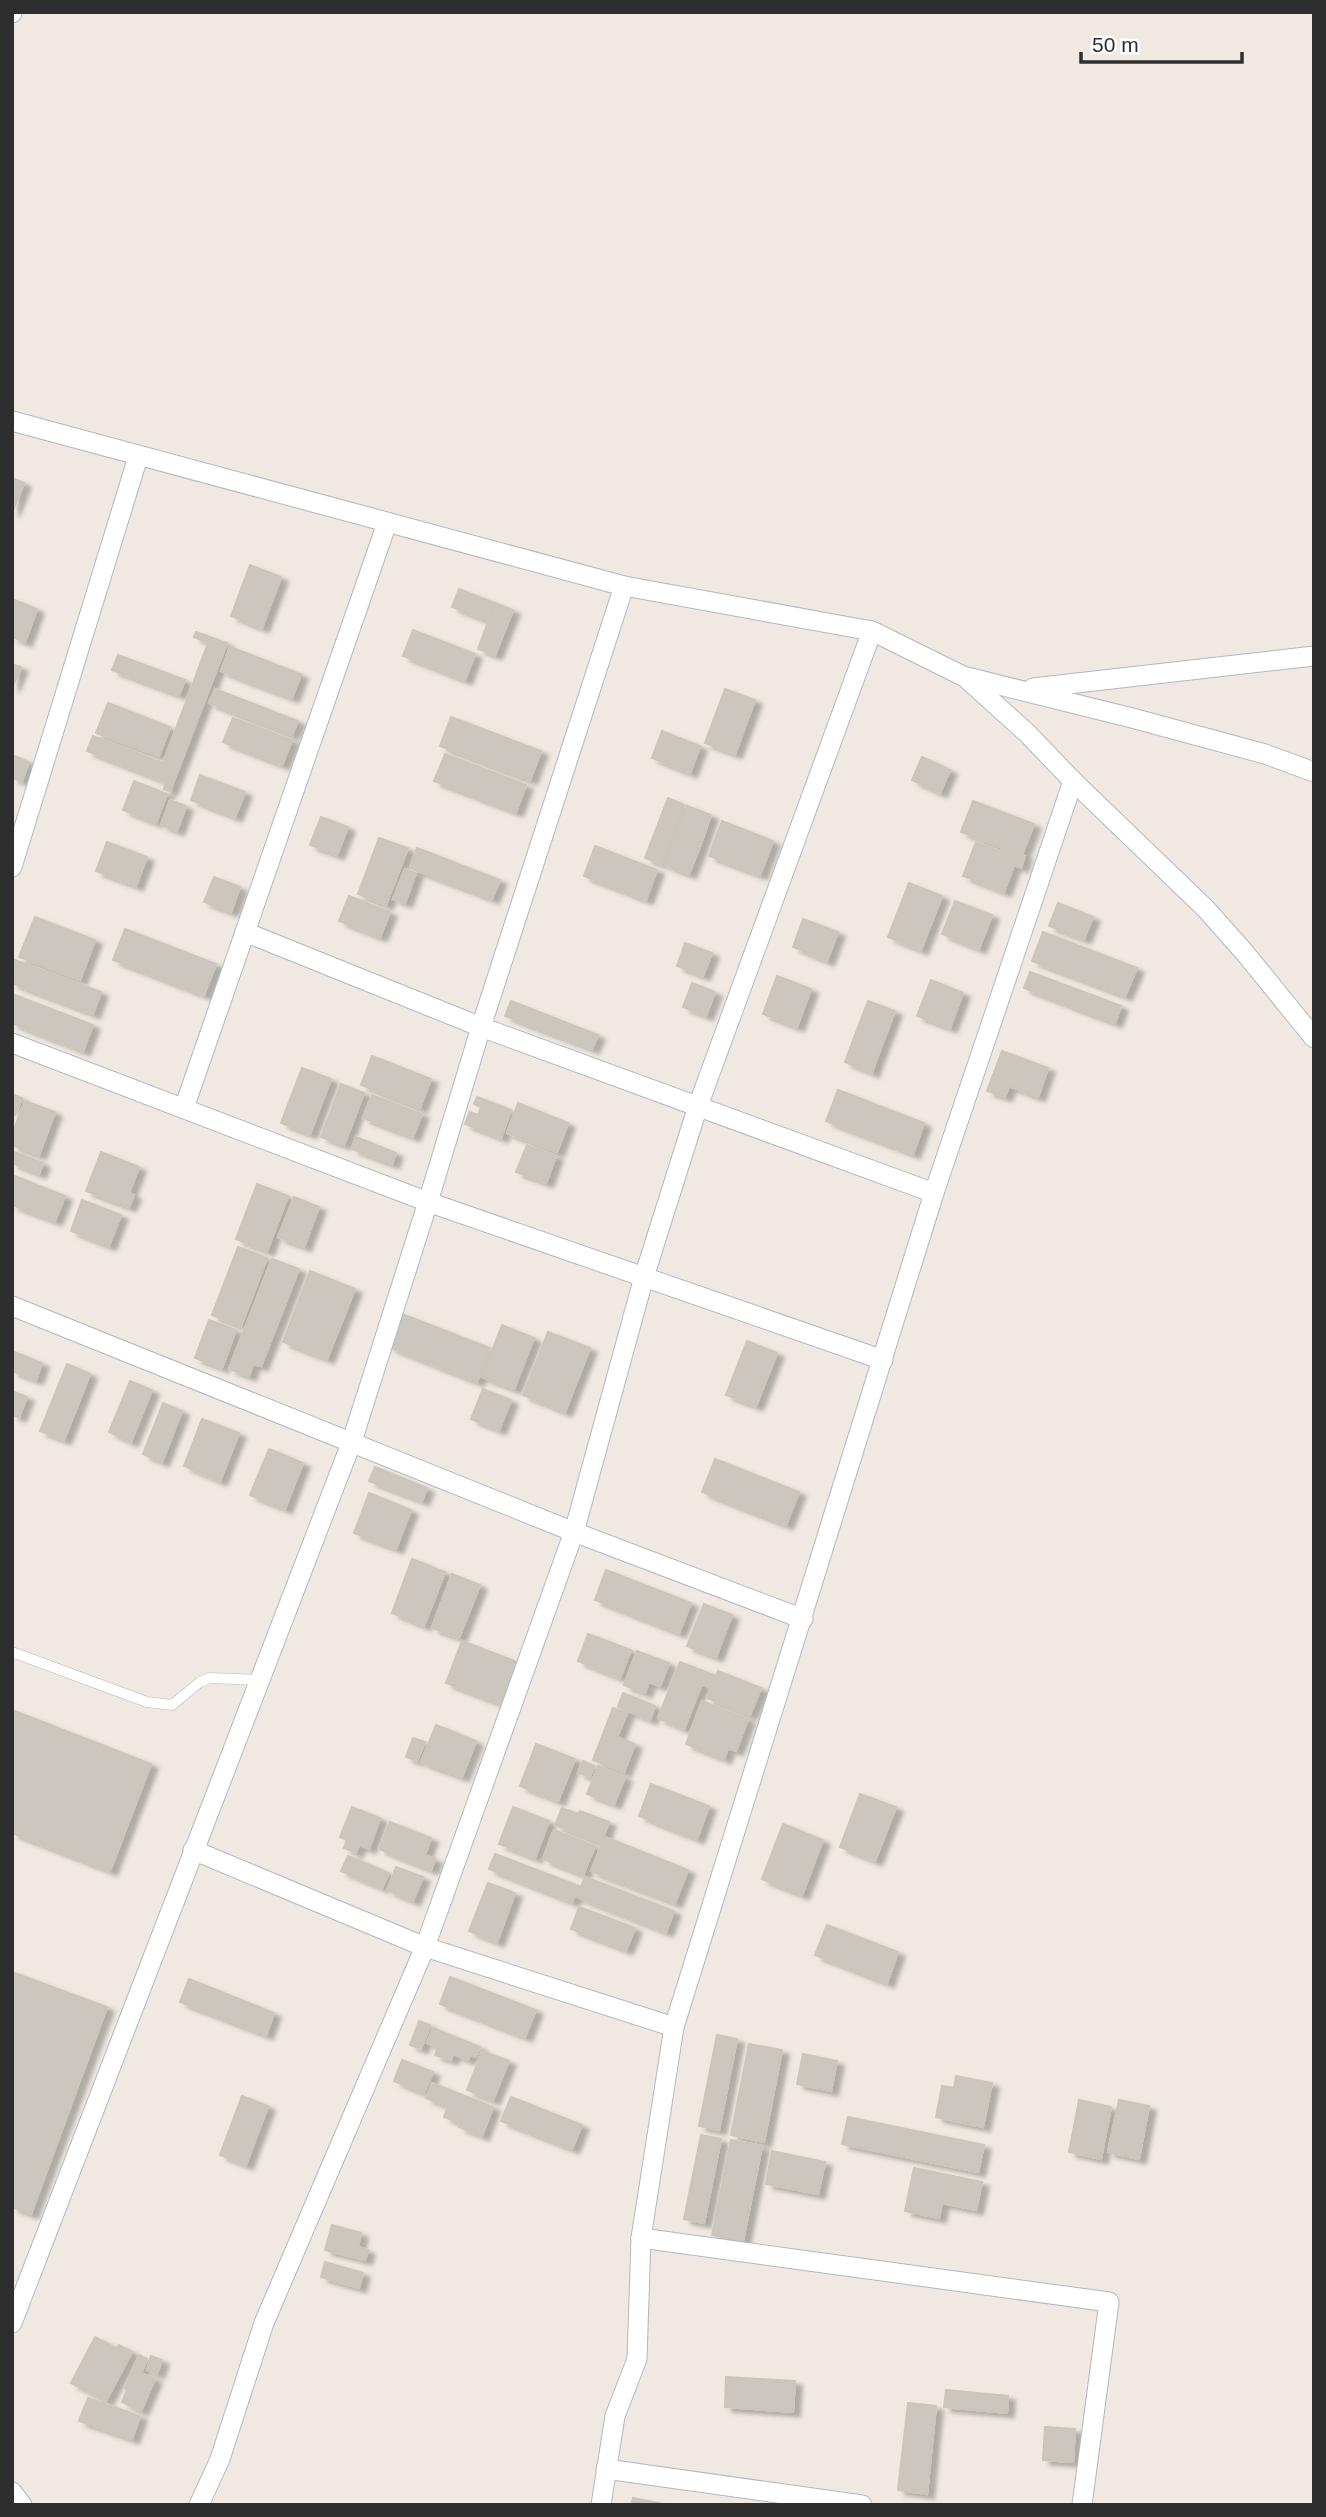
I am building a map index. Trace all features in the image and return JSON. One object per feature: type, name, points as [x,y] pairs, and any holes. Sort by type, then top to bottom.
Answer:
[{"type":"street","points":[[12,421],[624,586],[872,631],[963,676],[1265,754],[1314,772]]},
{"type":"street","points":[[12,867],[138,457]]},
{"type":"street","points":[[184,1108],[387,523]]},
{"type":"street","points":[[12,2323],[352,1441],[481,1027],[624,586]]},
{"type":"street","points":[[199,2505],[220,2459],[264,2323],[425,1947],[574,1532],[645,1276],[698,1106],[872,631]]},
{"type":"street","points":[[1018,690],[1314,656]]},
{"type":"street","points":[[963,676],[1027,733],[1206,909],[1314,1038]]},
{"type":"street","points":[[601,2505],[615,2416],[637,2359],[641,2238],[674,2027],[934,1193],[1073,781]]},
{"type":"street","points":[[245,932],[481,1027],[934,1193]]},
{"type":"street","points":[[12,1043],[428,1202],[883,1360]]},
{"type":"street","points":[[12,1306],[574,1532],[803,1619]]},
{"type":"street","points":[[193,1850],[425,1947],[674,2027]]},
{"type":"street","points":[[641,2238],[1109,2302],[1082,2505]]},
{"type":"street","points":[[606,2469],[857,2504]]},
{"type":"street","points":[[12,2492],[22,2505]]},
{"type":"lane","points":[[12,1652],[147,1702],[172,1705],[200,1682],[210,1678],[259,1680]]},
{"type":"building","points":[[12,478],[24,483],[12,513]]},
{"type":"building","points":[[250,565],[281,577],[262,628],[231,616]]},
{"type":"building","points":[[459,589],[495,603],[489,621],[452,607]]},
{"type":"building","points":[[12,599],[37,609],[25,642],[12,637]]},
{"type":"building","points":[[495,603],[513,610],[495,655],[478,649]]},
{"type":"building","points":[[413,630],[475,654],[465,680],[403,656]]},
{"type":"building","points":[[196,632],[227,643],[170,791],[164,789],[166,782],[87,751],[93,736],[163,763],[208,643],[194,637]]},
{"type":"building","points":[[230,647],[301,674],[292,698],[221,671]]},
{"type":"building","points":[[118,655],[185,680],[179,695],[112,670]]},
{"type":"building","points":[[12,664],[21,667],[12,688]]},
{"type":"building","points":[[215,689],[298,721],[292,735],[209,703]]},
{"type":"building","points":[[725,689],[755,700],[735,754],[705,743]]},
{"type":"building","points":[[108,703],[170,727],[159,756],[96,733]]},
{"type":"building","points":[[451,717],[541,751],[530,780],[440,746]]},
{"type":"building","points":[[233,718],[292,740],[282,765],[223,742]]},
{"type":"building","points":[[662,731],[700,746],[690,773],[652,758]]},
{"type":"building","points":[[445,754],[526,785],[516,812],[434,781]]},
{"type":"building","points":[[12,755],[29,762],[22,781],[12,778]]},
{"type":"building","points":[[922,757],[950,770],[940,793],[912,780]]},
{"type":"building","points":[[200,775],[245,792],[235,817],[191,800]]},
{"type":"building","points":[[134,781],[167,794],[156,823],[123,810]]},
{"type":"building","points":[[668,798],[684,805],[662,864],[645,858]]},
{"type":"building","points":[[170,800],[186,806],[177,831],[161,825]]},
{"type":"building","points":[[973,801],[1034,824],[1022,855],[1025,856],[1021,868],[1014,865],[1004,892],[963,876],[976,842],[1002,852],[1003,848],[961,832]]},
{"type":"building","points":[[687,806],[711,815],[701,844],[676,834]]},
{"type":"building","points":[[321,817],[348,827],[337,855],[310,845]]},
{"type":"building","points":[[722,821],[773,841],[760,875],[709,856]]},
{"type":"building","points":[[676,834],[701,844],[689,874],[665,865]]},
{"type":"building","points":[[379,838],[408,848],[386,905],[358,894]]},
{"type":"building","points":[[107,842],[147,857],[136,886],[96,871]]},
{"type":"building","points":[[595,846],[657,870],[646,900],[584,876]]},
{"type":"building","points":[[417,848],[500,880],[492,899],[410,868]]},
{"type":"building","points":[[405,869],[416,873],[405,903],[393,899]]},
{"type":"building","points":[[214,877],[240,887],[231,912],[204,902]]},
{"type":"building","points":[[909,883],[942,896],[921,950],[888,937]]},
{"type":"building","points":[[349,896],[390,912],[380,937],[339,921]]},
{"type":"building","points":[[955,901],[992,915],[979,949],[942,934]]},
{"type":"building","points":[[1058,903],[1093,917],[1084,939],[1049,926]]},
{"type":"building","points":[[35,917],[95,940],[80,980],[19,957]]},
{"type":"building","points":[[803,919],[838,932],[827,961],[793,947]]},
{"type":"building","points":[[125,929],[216,964],[204,995],[113,960]]},
{"type":"building","points":[[1043,932],[1137,968],[1125,996],[1032,961]]},
{"type":"building","points":[[685,943],[712,953],[703,976],[677,966]]},
{"type":"building","points":[[12,959],[101,992],[93,1014],[12,983]]},
{"type":"building","points":[[1030,972],[1092,995],[1086,1012],[1024,988]]},
{"type":"building","points":[[777,976],[811,989],[797,1027],[763,1014]]},
{"type":"building","points":[[931,980],[963,993],[950,1028],[917,1016]]},
{"type":"building","points":[[692,983],[715,992],[706,1016],[683,1007]]},
{"type":"building","points":[[12,994],[93,1025],[83,1051],[12,1023]]},
{"type":"building","points":[[1092,995],[1121,1006],[1115,1023],[1086,1012]]},
{"type":"building","points":[[511,1001],[598,1035],[592,1049],[505,1016]]},
{"type":"building","points":[[868,1001],[895,1011],[876,1061],[849,1051]]},
{"type":"building","points":[[849,1051],[876,1061],[872,1073],[845,1062]]},
{"type":"building","points":[[1002,1051],[1048,1068],[1038,1097],[1009,1086],[1005,1097],[987,1091]]},
{"type":"building","points":[[372,1056],[431,1079],[420,1108],[361,1085]]},
{"type":"building","points":[[302,1068],[331,1079],[310,1134],[281,1123]]},
{"type":"building","points":[[341,1084],[364,1093],[344,1145],[321,1137]]},
{"type":"building","points":[[838,1090],[924,1123],[913,1154],[826,1121]]},
{"type":"building","points":[[12,1094],[22,1098],[15,1115],[12,1114]]},
{"type":"building","points":[[372,1095],[422,1114],[413,1137],[363,1118]]},
{"type":"building","points":[[477,1097],[511,1110],[501,1138],[465,1124],[470,1112],[478,1115],[481,1107],[474,1104]]},
{"type":"building","points":[[25,1101],[55,1112],[39,1155],[12,1145],[12,1134]]},
{"type":"building","points":[[518,1103],[568,1123],[557,1152],[507,1133]]},
{"type":"building","points":[[356,1137],[396,1153],[392,1164],[352,1149]]},
{"type":"building","points":[[527,1145],[556,1156],[546,1183],[516,1172]]},
{"type":"building","points":[[12,1151],[43,1163],[39,1174],[12,1163]]},
{"type":"building","points":[[101,1152],[139,1167],[129,1193],[134,1195],[129,1207],[86,1191]]},
{"type":"building","points":[[12,1175],[65,1196],[55,1221],[12,1205]]},
{"type":"building","points":[[257,1184],[288,1196],[267,1251],[236,1239]]},
{"type":"building","points":[[294,1197],[319,1207],[304,1247],[278,1237]]},
{"type":"building","points":[[82,1200],[121,1215],[109,1246],[71,1231]]},
{"type":"building","points":[[238,1247],[267,1258],[241,1326],[212,1315]]},
{"type":"building","points":[[272,1259],[299,1269],[261,1366],[253,1364],[249,1376],[229,1369]]},
{"type":"building","points":[[310,1271],[355,1289],[327,1359],[283,1342]]},
{"type":"building","points":[[402,1314],[490,1348],[477,1382],[389,1347]]},
{"type":"building","points":[[209,1320],[236,1330],[222,1368],[195,1358]]},
{"type":"building","points":[[502,1325],[534,1338],[514,1389],[482,1377]]},
{"type":"building","points":[[548,1332],[590,1348],[565,1412],[523,1395]]},
{"type":"building","points":[[747,1341],[777,1353],[756,1406],[726,1395]]},
{"type":"building","points":[[12,1351],[42,1363],[36,1380],[12,1371]]},
{"type":"building","points":[[67,1364],[90,1374],[64,1440],[40,1431]]},
{"type":"building","points":[[130,1381],[152,1390],[131,1442],[109,1432]]},
{"type":"building","points":[[483,1389],[511,1400],[499,1430],[471,1419]]},
{"type":"building","points":[[12,1391],[27,1397],[19,1417],[12,1415]]},
{"type":"building","points":[[163,1403],[182,1411],[162,1462],[143,1454]]},
{"type":"building","points":[[202,1419],[239,1433],[220,1481],[184,1466]]},
{"type":"building","points":[[269,1449],[303,1463],[285,1509],[250,1495]]},
{"type":"building","points":[[715,1459],[799,1492],[786,1525],[702,1492]]},
{"type":"building","points":[[375,1467],[427,1488],[422,1501],[369,1481]]},
{"type":"building","points":[[369,1493],[411,1510],[396,1549],[354,1533]]},
{"type":"building","points":[[412,1559],[445,1572],[424,1626],[392,1613]]},
{"type":"building","points":[[606,1570],[691,1603],[679,1633],[595,1600]]},
{"type":"building","points":[[452,1574],[480,1585],[459,1638],[432,1628]]},
{"type":"building","points":[[704,1604],[732,1615],[716,1657],[687,1646]]},
{"type":"building","points":[[588,1634],[631,1650],[620,1678],[578,1661]]},
{"type":"building","points":[[462,1641],[517,1662],[501,1704],[446,1683]]},
{"type":"building","points":[[637,1651],[669,1663],[660,1686],[649,1682],[645,1693],[624,1685]]},
{"type":"building","points":[[680,1662],[714,1675],[710,1688],[702,1684],[684,1729],[658,1718]]},
{"type":"building","points":[[718,1671],[761,1688],[750,1715],[707,1698]]},
{"type":"building","points":[[623,1693],[655,1706],[650,1720],[618,1707]]},
{"type":"building","points":[[702,1701],[748,1719],[736,1751],[728,1748],[724,1759],[686,1744]]},
{"type":"building","points":[[613,1708],[627,1713],[617,1737],[635,1744],[624,1772],[593,1760]]},
{"type":"building","points":[[12,1710],[151,1764],[110,1871],[12,1833]]},
{"type":"building","points":[[436,1725],[476,1741],[462,1777],[421,1762]]},
{"type":"building","points":[[413,1738],[425,1742],[417,1761],[406,1757]]},
{"type":"building","points":[[536,1744],[575,1759],[558,1801],[520,1786]]},
{"type":"building","points":[[583,1761],[594,1766],[590,1777],[578,1773]]},
{"type":"building","points":[[598,1766],[625,1777],[614,1804],[587,1794]]},
{"type":"building","points":[[651,1784],[709,1806],[697,1839],[639,1816]]},
{"type":"building","points":[[860,1794],[896,1807],[875,1861],[840,1847]]},
{"type":"building","points":[[352,1807],[380,1818],[369,1849],[359,1845],[356,1853],[344,1848],[347,1840],[340,1837]]},
{"type":"building","points":[[513,1807],[549,1821],[535,1858],[499,1844]]},
{"type":"building","points":[[562,1808],[578,1814],[580,1811],[609,1822],[601,1843],[555,1825]]},
{"type":"building","points":[[390,1822],[431,1838],[425,1855],[435,1859],[431,1870],[379,1849]]},
{"type":"building","points":[[783,1824],[823,1840],[802,1895],[762,1879]]},
{"type":"building","points":[[554,1830],[595,1846],[583,1875],[543,1859]]},
{"type":"building","points":[[605,1837],[688,1870],[675,1903],[591,1871]]},
{"type":"building","points":[[495,1854],[579,1886],[572,1902],[489,1869]]},
{"type":"building","points":[[348,1856],[389,1873],[382,1888],[341,1871]]},
{"type":"building","points":[[396,1867],[423,1877],[413,1901],[387,1890]]},
{"type":"building","points":[[585,1877],[674,1911],[666,1932],[577,1897]]},
{"type":"building","points":[[488,1883],[515,1893],[497,1942],[469,1931]]},
{"type":"building","points":[[579,1907],[635,1928],[626,1950],[571,1929]]},
{"type":"building","points":[[827,1925],[898,1952],[887,1983],[815,1955]]},
{"type":"building","points":[[12,1972],[107,2007],[31,2214],[12,2207]]},
{"type":"building","points":[[450,1977],[536,2010],[525,2037],[440,2004]]},
{"type":"building","points":[[189,1979],[274,2013],[266,2035],[180,2002]]},
{"type":"building","points":[[419,2021],[430,2025],[421,2049],[410,2045]]},
{"type":"building","points":[[433,2028],[480,2047],[476,2057],[470,2055],[468,2060],[453,2054],[451,2060],[435,2055],[438,2047],[427,2043]]},
{"type":"building","points":[[717,2035],[737,2039],[719,2130],[699,2126]]},
{"type":"building","points":[[749,2044],[782,2050],[764,2142],[731,2135]]},
{"type":"building","points":[[482,2051],[509,2061],[493,2100],[467,2090]]},
{"type":"building","points":[[803,2054],[837,2061],[831,2091],[797,2084]]},
{"type":"building","points":[[402,2060],[433,2072],[424,2093],[394,2081]]},
{"type":"building","points":[[956,2076],[992,2083],[983,2127],[936,2117],[942,2086],[954,2088]]},
{"type":"building","points":[[432,2083],[493,2107],[482,2136],[459,2127],[460,2123],[444,2117],[448,2106],[426,2098]]},
{"type":"building","points":[[242,2096],[268,2106],[246,2165],[220,2155]]},
{"type":"building","points":[[511,2097],[582,2125],[572,2149],[501,2121]]},
{"type":"building","points":[[1079,2100],[1111,2107],[1101,2159],[1069,2152]]},
{"type":"building","points":[[1119,2100],[1149,2106],[1139,2159],[1108,2152]]},
{"type":"building","points":[[848,2117],[984,2145],[978,2172],[842,2144]]},
{"type":"building","points":[[701,2135],[721,2139],[704,2223],[684,2219]]},
{"type":"building","points":[[731,2140],[762,2146],[743,2241],[712,2235]]},
{"type":"building","points":[[772,2151],[825,2162],[818,2194],[766,2184]]},
{"type":"building","points":[[914,2168],[982,2182],[976,2210],[942,2203],[939,2218],[905,2211]]},
{"type":"building","points":[[332,2225],[361,2233],[358,2247],[368,2250],[365,2260],[325,2250]]},
{"type":"building","points":[[325,2262],[363,2273],[359,2288],[321,2277]]},
{"type":"building","points":[[95,2337],[117,2349],[119,2345],[132,2352],[106,2401],[71,2383]]},
{"type":"building","points":[[139,2355],[147,2359],[141,2373],[155,2379],[141,2411],[122,2402]]},
{"type":"building","points":[[151,2356],[162,2360],[157,2374],[147,2370]]},
{"type":"building","points":[[726,2377],[795,2381],[793,2412],[725,2407]]},
{"type":"building","points":[[946,2390],[1008,2396],[1007,2413],[944,2407]]},
{"type":"building","points":[[88,2398],[140,2416],[132,2439],[79,2421]]},
{"type":"building","points":[[908,2403],[936,2406],[927,2494],[898,2490]]},
{"type":"building","points":[[1045,2427],[1075,2429],[1073,2462],[1043,2460]]},
{"type":"building","points":[[633,2498],[668,2505],[631,2505]]}]
